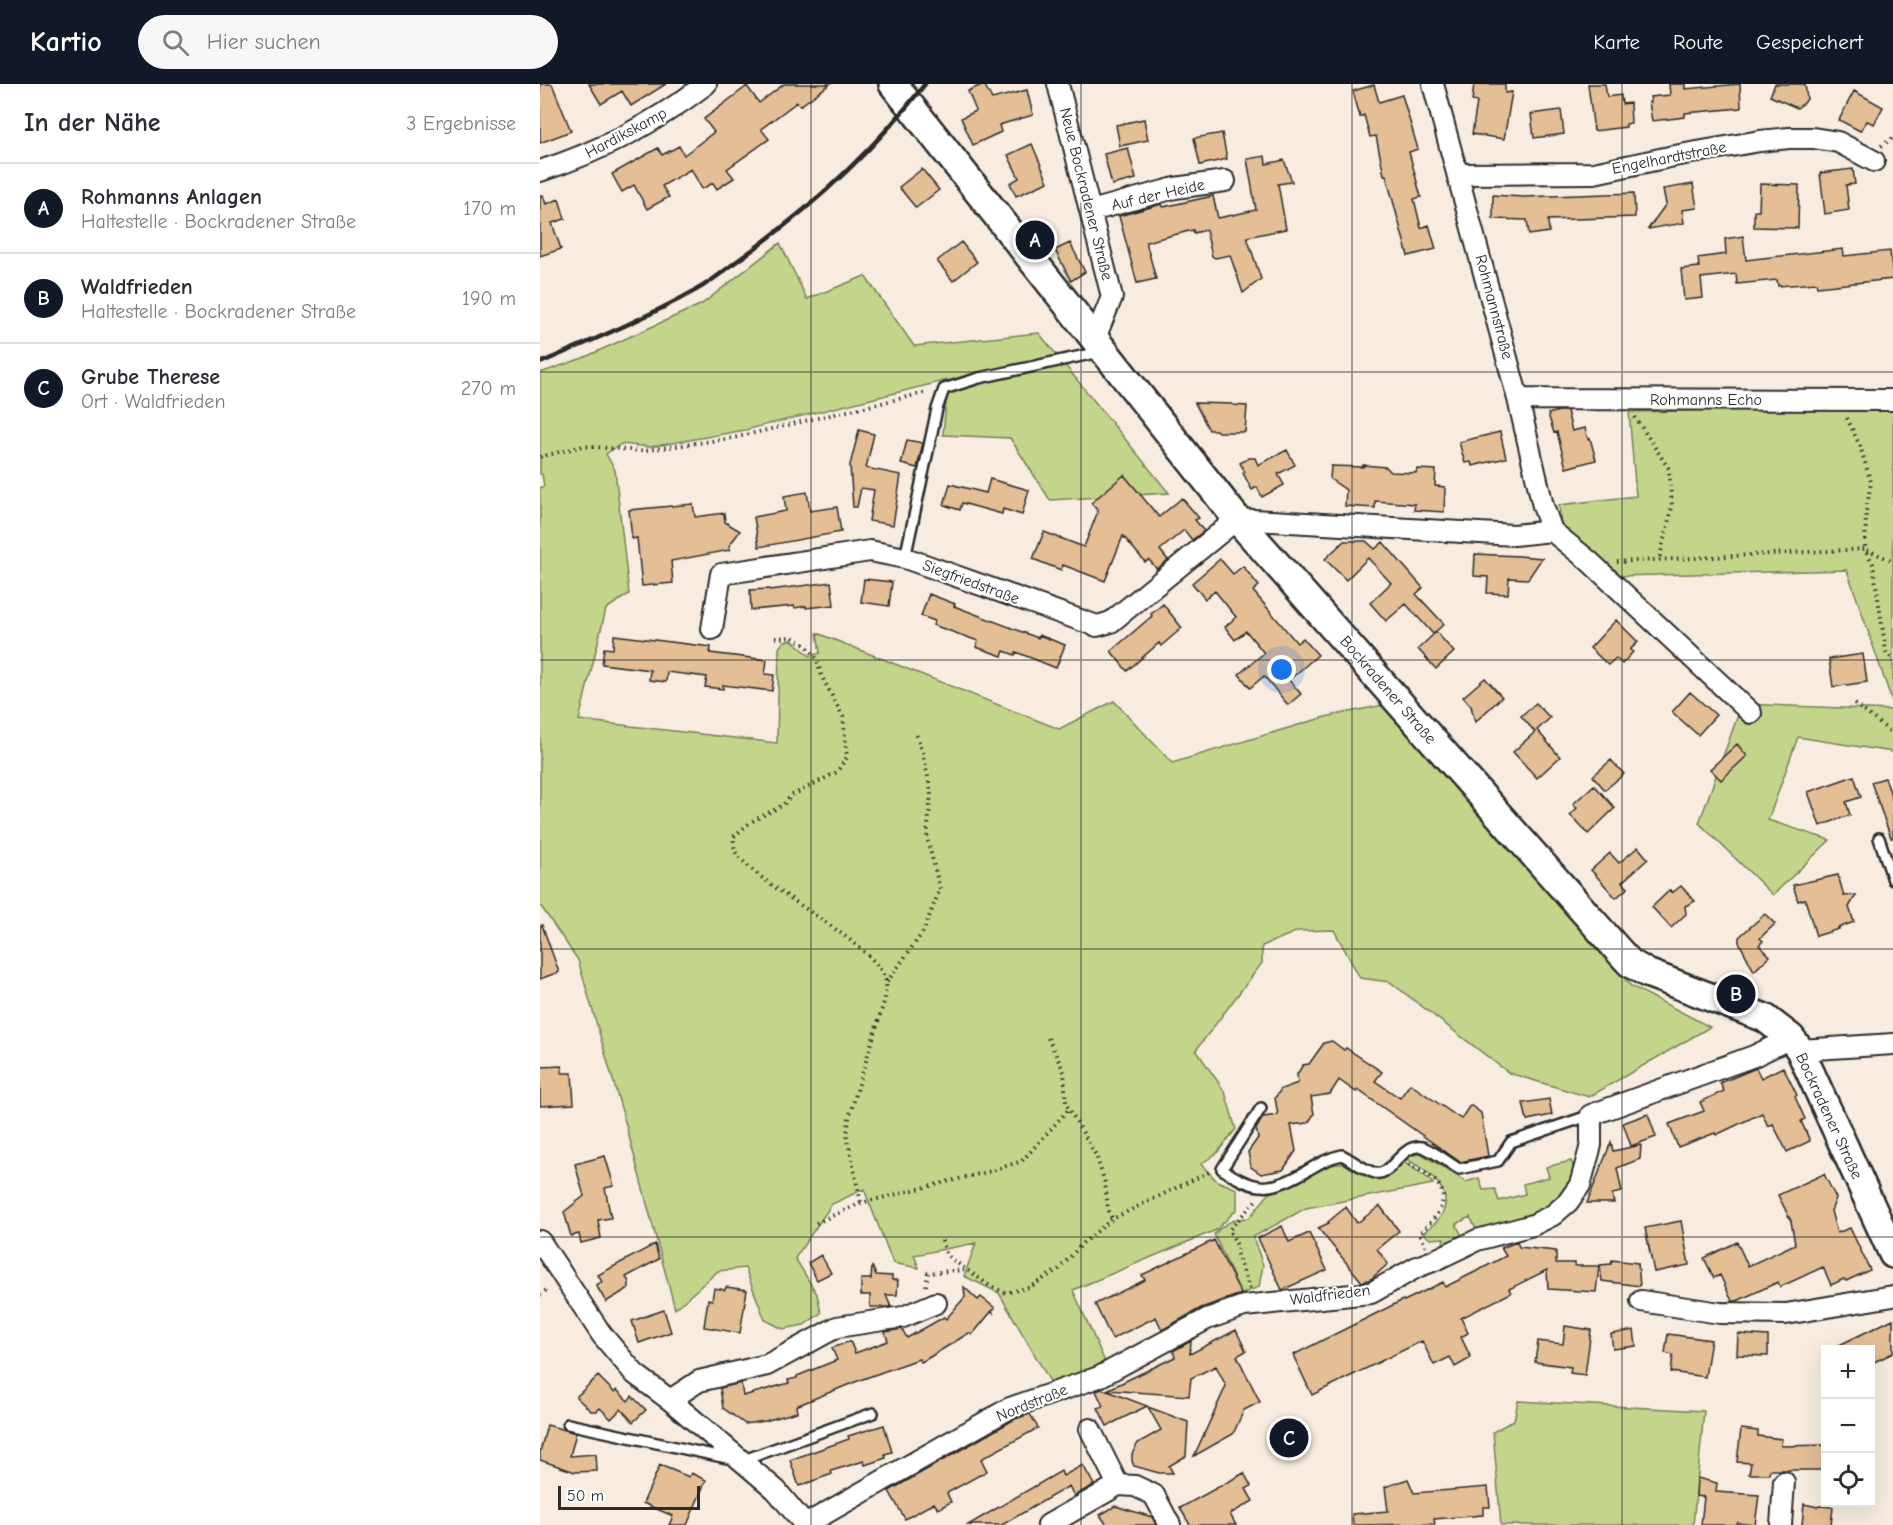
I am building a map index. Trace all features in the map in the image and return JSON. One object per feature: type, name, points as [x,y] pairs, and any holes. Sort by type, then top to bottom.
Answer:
[{"type":"street","name":"Hardikskamp","points":[[540,171],[578,159],[625,136],[674,108],[706,84]]},
{"type":"street","name":"Bockradener Straße","points":[[893,84],[1237,519],[1630,963],[1647,973],[1764,1018],[1795,1044],[1893,1254]]},
{"type":"street","name":"Neue Bockradener Straße","points":[[1058,84],[1112,297],[1100,344]]},
{"type":"street","name":"Rohmannstraße","points":[[1433,84],[1459,174],[1552,531]]},
{"type":"street","name":"Engelhardtstraße","points":[[1459,174],[1594,174],[1693,153],[1790,138],[1813,138],[1838,142],[1874,161]]},
{"type":"street","name":"Auf der Heide","points":[[1091,211],[1175,189],[1225,181]]},
{"type":"street","name":"Rohmanns Echo","points":[[1518,399],[1893,400]]},
{"type":"street","points":[[1237,519],[1514,535],[1552,531],[1589,561],[1751,713]]},
{"type":"street","name":"Siegfriedstraße","points":[[712,629],[721,574],[870,551],[905,558],[1097,626],[1111,622],[1237,519]]},
{"type":"street","points":[[1591,1115],[1754,1056],[1795,1044],[1893,1044]]},
{"type":"street","name":"Waldfrieden","points":[[1268,1302],[1371,1293],[1417,1267],[1477,1240],[1533,1225],[1553,1215],[1568,1202],[1580,1185],[1591,1145],[1591,1115]]},
{"type":"street","name":"Nordstraße","points":[[540,1241],[602,1335],[634,1374],[670,1400],[776,1490],[805,1525],[1010,1408],[1099,1377],[1207,1319],[1244,1306],[1268,1302]]},
{"type":"street","points":[[1641,1301],[1720,1313],[1786,1314],[1893,1296]]},
{"type":"street","points":[[670,1400],[699,1381],[767,1365],[837,1327],[903,1317],[930,1305]]},
{"type":"street","points":[[1090,1429],[1118,1485]]},
{"type":"street","points":[[1782,1525],[1785,1482]]},
{"type":"street","points":[[1048,1525],[1118,1485],[1135,1486],[1154,1495],[1170,1525]]},
{"type":"lane","points":[[905,558],[937,409],[944,389],[1100,344]]},
{"type":"lane","points":[[1879,838],[1893,880]]},
{"type":"lane","points":[[1261,1108],[1222,1169],[1246,1184],[1267,1187],[1306,1172],[1326,1158],[1342,1155],[1376,1173],[1390,1168],[1401,1155],[1410,1149],[1423,1147],[1459,1169],[1498,1161],[1510,1142],[1591,1115]]},
{"type":"lane","points":[[568,1424],[741,1461],[873,1413]]},
{"type":"path","points":[[540,457],[584,446],[641,451],[734,438],[944,389]]},
{"type":"path","points":[[1623,400],[1669,469],[1672,507],[1659,560]]},
{"type":"path","points":[[1840,400],[1860,446],[1871,482],[1866,512],[1865,549],[1873,564],[1886,652],[1893,660]]},
{"type":"path","points":[[1619,562],[1865,549],[1893,561]]},
{"type":"path","points":[[775,638],[792,637],[807,646],[817,659],[821,675],[843,717],[847,757],[837,772],[791,796],[783,805],[752,822],[733,837],[736,853],[755,873],[860,948],[880,967],[886,983],[884,1002],[849,1117],[847,1136],[861,1203]]},
{"type":"path","points":[[1855,704],[1893,734]]},
{"type":"path","points":[[886,983],[923,932],[940,889],[927,838],[931,792],[923,753],[915,731]]},
{"type":"path","points":[[1048,1038],[1064,1072],[1066,1104],[1096,1155],[1105,1183],[1108,1209],[1112,1219]]},
{"type":"path","points":[[816,1223],[861,1203],[991,1171],[1022,1161],[1069,1109]]},
{"type":"path","points":[[1403,1160],[1436,1181],[1443,1198],[1441,1209],[1431,1223],[1419,1233],[1422,1237]]},
{"type":"path","points":[[942,1240],[946,1253],[965,1270],[990,1286],[1006,1293],[1030,1287],[1059,1269],[1083,1243],[1112,1219],[1210,1171],[1222,1169]]},
{"type":"path","points":[[1249,1287],[1236,1252],[1238,1247],[1229,1230],[1267,1187]]},
{"type":"path","points":[[930,1305],[928,1273],[965,1270]]},
{"type":"green space","points":[[780,243],[807,299],[865,276],[914,346],[1039,333],[1169,493],[1050,500],[1010,438],[943,435],[948,380],[745,430],[650,447],[621,444],[606,454],[615,470],[629,594],[606,609],[579,720],[777,743],[779,648],[784,641],[792,640],[810,656],[820,653],[817,633],[1059,729],[1114,701],[1172,763],[1325,717],[1383,705],[1631,986],[1710,1027],[1589,1097],[1509,1073],[1390,982],[1360,978],[1334,930],[1298,931],[1262,946],[1262,963],[1196,1050],[1225,1092],[1236,1129],[1217,1153],[1201,1164],[1217,1181],[1237,1189],[1237,1209],[1216,1230],[1073,1290],[1105,1362],[1055,1390],[999,1293],[964,1276],[976,1243],[914,1255],[919,1268],[893,1263],[864,1189],[832,1204],[795,1258],[817,1294],[821,1313],[804,1325],[783,1329],[765,1320],[745,1268],[718,1271],[675,1309],[626,1125],[578,960],[540,905],[540,488],[544,486],[542,474],[540,474],[540,373],[583,358],[702,304]]},
{"type":"green space","points":[[1893,407],[1893,704],[1847,570],[1619,576],[1561,526],[1559,505],[1636,496],[1629,412]]},
{"type":"green space","points":[[1742,704],[1893,710],[1893,752],[1798,737],[1768,820],[1830,840],[1773,895],[1699,823]]},
{"type":"green space","points":[[1422,1154],[1466,1182],[1479,1178],[1483,1190],[1495,1189],[1499,1201],[1525,1194],[1523,1184],[1549,1177],[1546,1167],[1571,1161],[1575,1171],[1567,1186],[1547,1206],[1522,1219],[1477,1231],[1470,1217],[1456,1224],[1463,1238],[1446,1248],[1443,1243],[1444,1238],[1430,1239],[1423,1233],[1438,1220],[1444,1210],[1445,1201],[1443,1192],[1431,1176],[1406,1159],[1406,1156]]},
{"type":"green space","points":[[1402,1161],[1428,1178],[1433,1184],[1306,1208],[1253,1237],[1263,1265],[1259,1287],[1241,1294],[1214,1234],[1226,1224],[1234,1220],[1249,1218],[1272,1190],[1275,1191],[1318,1169],[1344,1164],[1375,1179],[1391,1173]]},
{"type":"green space","points":[[1518,1401],[1704,1411],[1693,1525],[1501,1525],[1493,1432],[1514,1420]]},
{"type":"building","points":[[540,84],[552,84],[571,131],[540,143]]},
{"type":"building","points":[[589,84],[666,84],[631,106],[622,91],[601,104]]},
{"type":"building","points":[[784,84],[830,84],[800,106],[797,102],[761,129],[769,139],[727,169],[734,178],[717,189],[713,183],[702,189],[691,169],[662,186],[669,197],[647,209],[634,185],[622,192],[612,174],[658,148],[662,155],[679,146],[684,155],[714,132],[704,119],[747,86],[759,103]]},
{"type":"building","points":[[984,84],[992,99],[1027,90],[1033,115],[999,125],[1001,132],[973,145],[961,118],[976,111],[968,91]]},
{"type":"building","points":[[1474,84],[1505,84],[1505,93],[1512,92],[1504,139],[1472,134],[1477,102],[1472,101]]},
{"type":"building","points":[[1588,84],[1605,84],[1607,97],[1621,95],[1622,104],[1630,103],[1631,123],[1626,124],[1626,127],[1594,131]]},
{"type":"building","points":[[1669,84],[1685,84],[1685,89],[1740,84],[1741,108],[1685,113],[1685,117],[1652,121],[1650,97],[1670,95]]},
{"type":"building","points":[[1775,84],[1805,84],[1807,99],[1797,108],[1770,96]]},
{"type":"building","points":[[1374,85],[1379,102],[1402,95],[1418,149],[1409,152],[1421,197],[1414,199],[1421,228],[1429,225],[1436,249],[1408,256],[1386,175],[1384,175],[1376,136],[1370,137],[1364,115],[1360,117],[1353,91]]},
{"type":"building","points":[[1854,91],[1883,107],[1874,124],[1867,121],[1860,131],[1839,120]]},
{"type":"building","points":[[1561,110],[1564,134],[1534,138],[1531,114]]},
{"type":"building","points":[[1144,119],[1148,140],[1120,146],[1116,125]]},
{"type":"building","points":[[1222,133],[1227,159],[1200,165],[1194,138]]},
{"type":"building","points":[[1032,144],[1048,182],[1016,196],[1010,183],[1019,178],[1008,155]]},
{"type":"building","points":[[1128,148],[1136,179],[1112,185],[1104,154]]},
{"type":"building","points":[[1265,156],[1266,164],[1284,160],[1292,182],[1278,184],[1286,229],[1247,237],[1261,279],[1243,293],[1230,255],[1215,258],[1212,256],[1206,230],[1194,233],[1193,230],[1146,242],[1156,279],[1137,283],[1119,216],[1162,204],[1163,207],[1213,196],[1218,218],[1256,210],[1247,159]]},
{"type":"building","points":[[922,169],[939,190],[916,208],[899,187]]},
{"type":"building","points":[[1853,169],[1855,184],[1846,185],[1849,210],[1825,214],[1820,173]]},
{"type":"building","points":[[1693,184],[1697,208],[1682,210],[1684,223],[1648,229],[1666,204],[1663,189]]},
{"type":"building","points":[[1760,184],[1799,185],[1798,228],[1754,227],[1754,211],[1759,211]]},
{"type":"building","points":[[1634,193],[1635,217],[1548,220],[1549,232],[1529,235],[1527,220],[1493,219],[1493,195],[1523,197]]},
{"type":"building","points":[[543,195],[546,204],[559,199],[565,219],[552,223],[561,249],[540,256],[540,196]]},
{"type":"building","points":[[1743,236],[1746,260],[1843,249],[1844,256],[1890,251],[1893,279],[1817,287],[1816,283],[1778,286],[1777,280],[1737,284],[1736,274],[1701,278],[1703,298],[1684,300],[1681,269],[1699,267],[1698,258],[1726,254],[1725,239]]},
{"type":"building","points":[[961,242],[977,262],[953,281],[937,261]]},
{"type":"building","points":[[1070,243],[1085,272],[1071,281],[1055,250]]},
{"type":"building","points":[[1195,403],[1247,406],[1245,432],[1209,430]]},
{"type":"building","points":[[1567,411],[1572,431],[1585,428],[1596,460],[1566,468],[1557,432],[1554,433],[1548,414]]},
{"type":"building","points":[[859,430],[874,434],[866,468],[901,475],[893,525],[869,521],[874,490],[861,488],[857,507],[853,507],[850,465]]},
{"type":"building","points":[[1500,432],[1506,458],[1472,466],[1471,462],[1465,463],[1459,442]]},
{"type":"building","points":[[907,440],[923,443],[917,468],[901,464]]},
{"type":"building","points":[[1287,450],[1295,465],[1278,474],[1284,485],[1262,497],[1257,487],[1252,490],[1240,463],[1249,458],[1255,458],[1258,465]]},
{"type":"building","points":[[1363,465],[1386,467],[1391,472],[1416,473],[1417,469],[1436,470],[1435,486],[1445,487],[1444,512],[1414,510],[1415,504],[1375,501],[1375,508],[1345,506],[1346,490],[1330,479],[1331,466],[1363,467]]},
{"type":"building","points":[[1124,475],[1159,517],[1182,498],[1199,518],[1195,520],[1204,531],[1192,540],[1184,530],[1160,550],[1168,560],[1157,569],[1149,560],[1145,562],[1123,536],[1105,581],[1063,565],[1061,570],[1033,559],[1044,532],[1084,547],[1098,511],[1091,503]]},
{"type":"building","points":[[990,479],[1029,490],[1022,515],[1003,509],[1002,514],[962,503],[960,510],[944,505],[950,484],[986,493]]},
{"type":"building","points":[[807,492],[810,511],[837,507],[841,532],[759,547],[754,517],[786,511],[784,496]]},
{"type":"building","points":[[693,504],[695,517],[724,513],[725,522],[740,531],[729,546],[730,550],[671,561],[673,583],[642,586],[637,538],[632,539],[629,510]]},
{"type":"building","points":[[1344,541],[1366,541],[1375,549],[1383,542],[1423,588],[1416,594],[1444,624],[1433,634],[1406,604],[1386,621],[1370,603],[1391,583],[1368,558],[1346,580],[1325,559]]},
{"type":"building","points":[[1475,554],[1542,558],[1528,579],[1509,578],[1508,594],[1487,593],[1488,577],[1474,576]]},
{"type":"building","points":[[1220,559],[1233,574],[1243,566],[1259,586],[1253,591],[1297,643],[1303,638],[1318,655],[1289,680],[1301,694],[1288,705],[1264,676],[1250,688],[1239,674],[1264,653],[1246,631],[1235,640],[1225,627],[1236,617],[1215,591],[1205,599],[1192,583]]},
{"type":"building","points":[[864,579],[892,582],[889,606],[861,602]]},
{"type":"building","points":[[831,582],[834,605],[751,610],[750,590],[770,590]]},
{"type":"building","points":[[929,594],[1038,638],[1039,635],[1065,645],[1056,668],[1016,652],[1015,655],[1004,651],[1002,656],[976,647],[978,641],[933,625],[935,621],[921,616]]},
{"type":"building","points":[[1163,604],[1182,628],[1161,646],[1159,643],[1127,671],[1111,651]]},
{"type":"building","points":[[1616,620],[1638,642],[1630,650],[1633,652],[1622,664],[1616,658],[1608,665],[1590,648]]},
{"type":"building","points":[[1436,632],[1454,652],[1436,669],[1418,649]]},
{"type":"building","points":[[614,635],[711,647],[710,653],[767,660],[765,674],[774,675],[772,691],[723,685],[723,689],[705,687],[707,677],[667,672],[666,682],[649,680],[650,670],[602,664],[604,648],[613,649]]},
{"type":"building","points":[[1863,654],[1867,682],[1833,687],[1829,659]]},
{"type":"building","points":[[1485,678],[1502,697],[1475,722],[1471,706],[1463,697]]},
{"type":"building","points":[[1690,692],[1716,715],[1698,735],[1672,712]]},
{"type":"building","points":[[1536,703],[1550,718],[1537,730],[1560,757],[1537,778],[1513,752],[1535,732],[1521,716]]},
{"type":"building","points":[[1737,744],[1747,756],[1721,780],[1710,769]]},
{"type":"building","points":[[1611,760],[1624,774],[1605,790],[1593,776]]},
{"type":"building","points":[[1854,776],[1861,797],[1846,802],[1850,815],[1820,826],[1808,792]]},
{"type":"building","points":[[1885,778],[1893,801],[1893,838],[1891,838],[1871,782]]},
{"type":"building","points":[[1594,785],[1615,808],[1588,834],[1570,815],[1577,808],[1573,804]]},
{"type":"building","points":[[1638,847],[1648,859],[1622,882],[1628,888],[1616,898],[1591,870],[1610,853],[1619,863]]},
{"type":"building","points":[[1838,875],[1844,896],[1856,895],[1849,907],[1854,922],[1816,936],[1805,899],[1798,901],[1793,885]]},
{"type":"building","points":[[1681,886],[1695,901],[1685,906],[1686,914],[1671,928],[1652,907],[1670,890],[1672,893]]},
{"type":"building","points":[[1765,914],[1775,924],[1760,938],[1763,941],[1759,945],[1770,956],[1754,971],[1739,942],[1739,937]]},
{"type":"building","points":[[542,925],[559,972],[540,979],[540,926]]},
{"type":"building","points":[[1332,1041],[1382,1072],[1375,1081],[1400,1098],[1410,1084],[1461,1119],[1470,1105],[1481,1113],[1488,1156],[1460,1162],[1358,1090],[1356,1092],[1339,1080],[1330,1094],[1311,1097],[1314,1114],[1308,1123],[1291,1125],[1296,1151],[1283,1170],[1261,1174],[1251,1167],[1248,1152],[1258,1138],[1256,1129],[1263,1117],[1278,1115],[1275,1098],[1281,1089],[1298,1083],[1297,1074],[1303,1065],[1309,1064],[1324,1043]]},
{"type":"building","points":[[562,1066],[562,1073],[572,1073],[574,1104],[540,1106],[540,1067]]},
{"type":"building","points":[[1783,1067],[1797,1095],[1795,1097],[1805,1119],[1801,1121],[1810,1141],[1787,1152],[1773,1124],[1768,1126],[1762,1113],[1716,1135],[1715,1133],[1678,1147],[1669,1124],[1704,1111],[1700,1102],[1724,1091],[1720,1083],[1756,1068],[1761,1078]]},
{"type":"building","points":[[1549,1099],[1552,1115],[1527,1120],[1523,1103]]},
{"type":"building","points":[[1648,1114],[1656,1137],[1631,1146],[1623,1123]]},
{"type":"building","points":[[1611,1142],[1613,1151],[1641,1145],[1640,1159],[1617,1168],[1622,1192],[1612,1194],[1614,1203],[1587,1203]]},
{"type":"building","points":[[605,1156],[614,1186],[605,1188],[611,1218],[598,1220],[601,1238],[581,1243],[579,1234],[571,1236],[564,1212],[584,1196],[575,1164]]},
{"type":"building","points":[[1824,1174],[1836,1198],[1831,1211],[1837,1233],[1850,1228],[1870,1270],[1831,1285],[1823,1267],[1780,1287],[1778,1282],[1737,1301],[1732,1301],[1720,1275],[1714,1278],[1704,1258],[1737,1242],[1748,1266],[1795,1244],[1791,1221],[1778,1195]]},
{"type":"building","points":[[1380,1206],[1399,1231],[1377,1249],[1388,1264],[1371,1279],[1362,1282],[1318,1228],[1329,1223],[1346,1207],[1357,1223]]},
{"type":"building","points":[[1681,1221],[1689,1265],[1654,1272],[1645,1228]]},
{"type":"building","points":[[1282,1226],[1289,1242],[1309,1233],[1327,1270],[1282,1290],[1258,1238]]},
{"type":"building","points":[[1214,1240],[1241,1294],[1201,1308],[1162,1330],[1156,1317],[1112,1339],[1095,1304],[1145,1280],[1142,1275]]},
{"type":"building","points":[[1517,1242],[1519,1247],[1556,1251],[1556,1263],[1599,1266],[1596,1292],[1548,1289],[1547,1270],[1509,1289],[1511,1293],[1461,1318],[1468,1333],[1461,1337],[1471,1358],[1455,1367],[1450,1357],[1434,1365],[1422,1341],[1312,1395],[1293,1355],[1403,1300],[1443,1282],[1445,1287],[1477,1271],[1506,1256],[1501,1248]]},
{"type":"building","points":[[655,1244],[659,1259],[626,1277],[629,1288],[606,1302],[596,1285],[602,1282],[598,1275]]},
{"type":"building","points":[[821,1255],[831,1273],[817,1280],[808,1263]]},
{"type":"building","points":[[1612,1260],[1638,1263],[1640,1286],[1602,1281],[1600,1265],[1611,1264]]},
{"type":"building","points":[[872,1266],[876,1275],[892,1276],[892,1280],[898,1280],[897,1295],[886,1295],[891,1307],[870,1307],[870,1295],[861,1295],[861,1279],[871,1279]]},
{"type":"building","points":[[726,1287],[747,1290],[740,1333],[704,1327],[708,1299],[712,1300],[714,1288],[725,1290]]},
{"type":"building","points":[[964,1287],[978,1300],[981,1297],[995,1308],[993,1313],[991,1312],[972,1335],[969,1333],[925,1360],[921,1362],[919,1359],[860,1380],[796,1406],[797,1412],[765,1421],[745,1424],[723,1408],[720,1388],[741,1383],[743,1396],[789,1383],[788,1380],[837,1360],[832,1348],[850,1341],[855,1353],[888,1341],[885,1332],[902,1329],[907,1338],[944,1317],[946,1319],[965,1297]]},
{"type":"building","points":[[664,1310],[671,1332],[639,1343],[632,1321]]},
{"type":"building","points":[[1893,1319],[1893,1353],[1875,1362],[1875,1345],[1839,1345]]},
{"type":"building","points":[[1565,1326],[1591,1330],[1585,1375],[1570,1373],[1571,1367],[1535,1362],[1538,1341],[1563,1344]]},
{"type":"building","points":[[1236,1330],[1246,1351],[1237,1356],[1260,1402],[1244,1410],[1233,1434],[1194,1456],[1226,1386],[1216,1366],[1191,1378],[1189,1396],[1107,1390],[1175,1357],[1173,1351],[1191,1341],[1190,1354]]},
{"type":"building","points":[[1634,1330],[1636,1346],[1613,1349],[1611,1334]]},
{"type":"building","points":[[1668,1334],[1711,1340],[1705,1377],[1671,1372],[1673,1355],[1665,1353]]},
{"type":"building","points":[[1738,1334],[1768,1336],[1768,1356],[1737,1355]]},
{"type":"building","points":[[598,1376],[614,1392],[617,1390],[628,1401],[632,1396],[646,1410],[633,1422],[621,1409],[611,1419],[600,1408],[597,1411],[591,1411],[576,1397]]},
{"type":"building","points":[[1102,1389],[1147,1406],[1107,1426],[1098,1408],[1103,1406],[1096,1391]]},
{"type":"building","points":[[1148,1407],[1188,1422],[1186,1456],[1169,1466],[1173,1473],[1159,1473],[1134,1466],[1132,1461],[1132,1454],[1138,1443],[1161,1430]]},
{"type":"building","points":[[1030,1414],[1038,1428],[981,1459],[987,1471],[947,1493],[951,1502],[938,1509],[934,1503],[905,1519],[889,1491],[1015,1419]]},
{"type":"building","points":[[547,1425],[576,1433],[570,1456],[596,1454],[597,1471],[575,1472],[540,1460]]},
{"type":"building","points":[[884,1425],[892,1452],[885,1454],[886,1458],[865,1465],[864,1461],[831,1471],[832,1474],[799,1486],[790,1460],[849,1439],[848,1436]]},
{"type":"building","points":[[1741,1429],[1758,1431],[1758,1436],[1782,1439],[1781,1446],[1821,1445],[1821,1470],[1770,1470],[1769,1474],[1749,1474],[1751,1463],[1737,1462]]},
{"type":"building","points":[[660,1465],[689,1477],[691,1473],[706,1480],[687,1525],[669,1525],[673,1516],[643,1503]]},
{"type":"building","points":[[1083,1465],[1094,1485],[1074,1496],[1069,1486],[1002,1525],[968,1525],[1061,1471],[1063,1476]]},
{"type":"building","points":[[1244,1473],[1251,1486],[1246,1489],[1253,1501],[1230,1514],[1236,1525],[1190,1525],[1180,1508]]},
{"type":"building","points":[[1697,1478],[1717,1483],[1716,1492],[1759,1495],[1755,1525],[1737,1523],[1735,1525],[1701,1525],[1704,1497],[1696,1496]]},
{"type":"building","points":[[1408,1479],[1414,1493],[1488,1487],[1490,1507],[1483,1507],[1483,1515],[1434,1519],[1435,1524],[1353,1525],[1352,1514],[1388,1511],[1385,1487]]},
{"type":"building","points":[[1804,1504],[1833,1507],[1831,1525],[1802,1525]]},
{"type":"building","points":[[1115,1506],[1152,1517],[1156,1525],[1107,1525],[1100,1515]]},
{"type":"railway","points":[[540,363],[658,310],[702,287],[814,201],[884,133],[925,84]]},
{"type":"place","name":"Rohmanns Anlagen","points":[[1035,240]]},
{"type":"place","name":"Waldfrieden","points":[[1736,994]]},
{"type":"place","name":"Grube Therese","points":[[1289,1438]]}]
